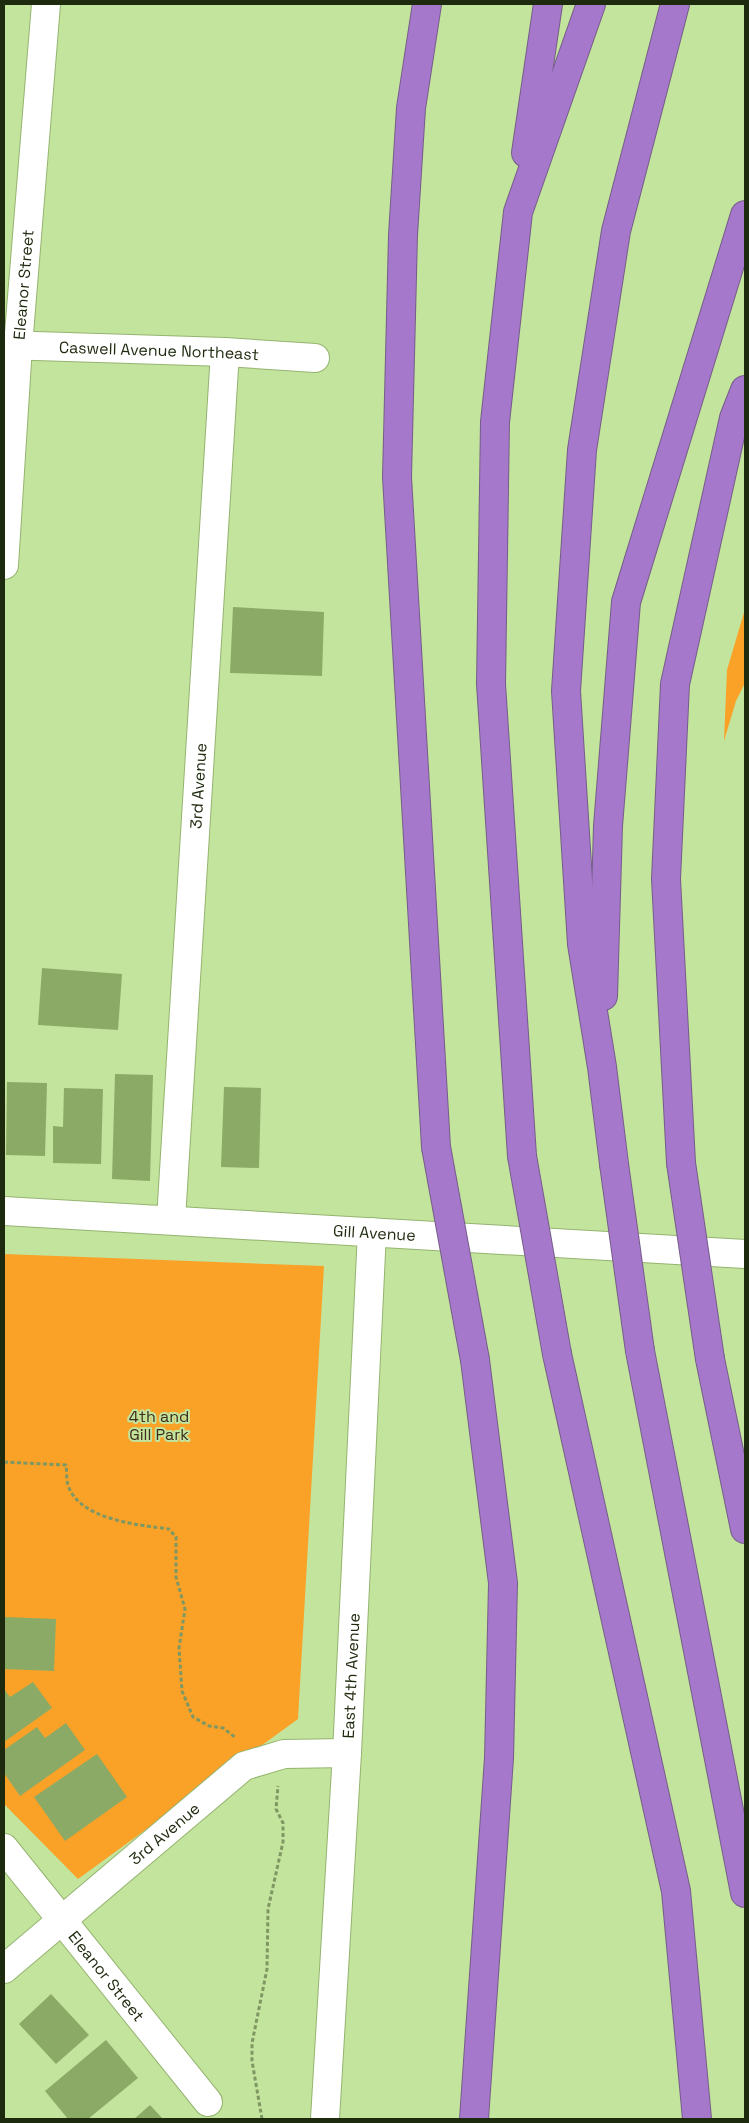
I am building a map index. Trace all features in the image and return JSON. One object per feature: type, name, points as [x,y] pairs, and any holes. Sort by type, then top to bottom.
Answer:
[{"type":"highway","points":[[427,4],[411,108],[403,235],[397,477],[436,1146],[475,1360],[502,1583],[499,1758],[474,2119]]},
{"type":"highway","points":[[548,4],[518,212],[495,422],[491,684],[522,1156],[557,1354],[676,1891],[697,2119]]},
{"type":"highway","points":[[518,212],[591,4]]},
{"type":"highway","points":[[675,4],[616,231],[581,469],[566,691],[582,944],[602,1067],[640,1351],[745,1893]]},
{"type":"highway","points":[[602,1067],[608,826],[626,602],[745,215]]},
{"type":"highway","points":[[745,390],[734,418],[675,684],[666,879],[681,1163],[710,1359],[745,1529]]},
{"type":"street","name":"Eleanor Street","points":[[4,565],[11,346],[46,4]]},
{"type":"street","name":"Caswell Avenue Northeast","points":[[11,346],[225,352],[315,358]]},
{"type":"street","name":"3rd Avenue","points":[[171,1219],[225,352]]},
{"type":"street","name":"Gill Avenue","points":[[4,1211],[171,1219],[745,1254]]},
{"type":"street","name":"East 4th Avenue","points":[[326,2119],[347,1753],[372,1232]]},
{"type":"street","name":"3rd Avenue","points":[[4,1969],[244,1766],[284,1754],[347,1753]]},
{"type":"street","name":"Eleanor Street","points":[[4,1848],[61,1922],[208,2102]]},
{"type":"path","points":[[4,1462],[66,1465],[68,1485],[79,1503],[100,1514],[125,1523],[169,1529],[176,1537],[176,1577],[184,1609],[179,1648],[182,1691],[194,1717],[209,1726],[223,1728],[234,1735],[237,1740]]},
{"type":"path","points":[[262,2119],[252,2061],[252,2043],[267,1969],[268,1909],[283,1842],[283,1823],[276,1809],[276,1796],[278,1786],[285,1777],[284,1754]]},
{"type":"green space","points":[[745,609],[745,683],[736,701],[724,741],[727,670]]},
{"type":"green space","name":"4th and Gill Park","points":[[4,1254],[324,1266],[298,1719],[78,1879],[4,1804]]},
{"type":"building","points":[[233,607],[324,612],[322,676],[230,673]]},
{"type":"building","points":[[42,968],[122,974],[118,1030],[38,1025]]},
{"type":"building","points":[[115,1074],[153,1075],[150,1181],[112,1179]]},
{"type":"building","points":[[7,1082],[47,1083],[45,1156],[6,1155]]},
{"type":"building","points":[[224,1087],[261,1088],[259,1168],[221,1167]]},
{"type":"building","points":[[64,1088],[103,1089],[101,1164],[53,1163],[53,1126],[63,1127]]},
{"type":"building","points":[[4,1617],[56,1619],[54,1671],[4,1669]]},
{"type":"building","points":[[33,1682],[52,1708],[4,1742],[4,1689],[10,1697]]},
{"type":"building","points":[[66,1723],[85,1750],[20,1796],[4,1773],[4,1750],[37,1727],[45,1738]]},
{"type":"building","points":[[97,1754],[127,1797],[65,1841],[34,1797]]},
{"type":"building","points":[[51,1994],[89,2035],[56,2064],[19,2024]]},
{"type":"building","points":[[106,2040],[138,2078],[88,2119],[68,2119],[45,2091]]},
{"type":"building","points":[[150,2105],[163,2119],[134,2119]]}]
